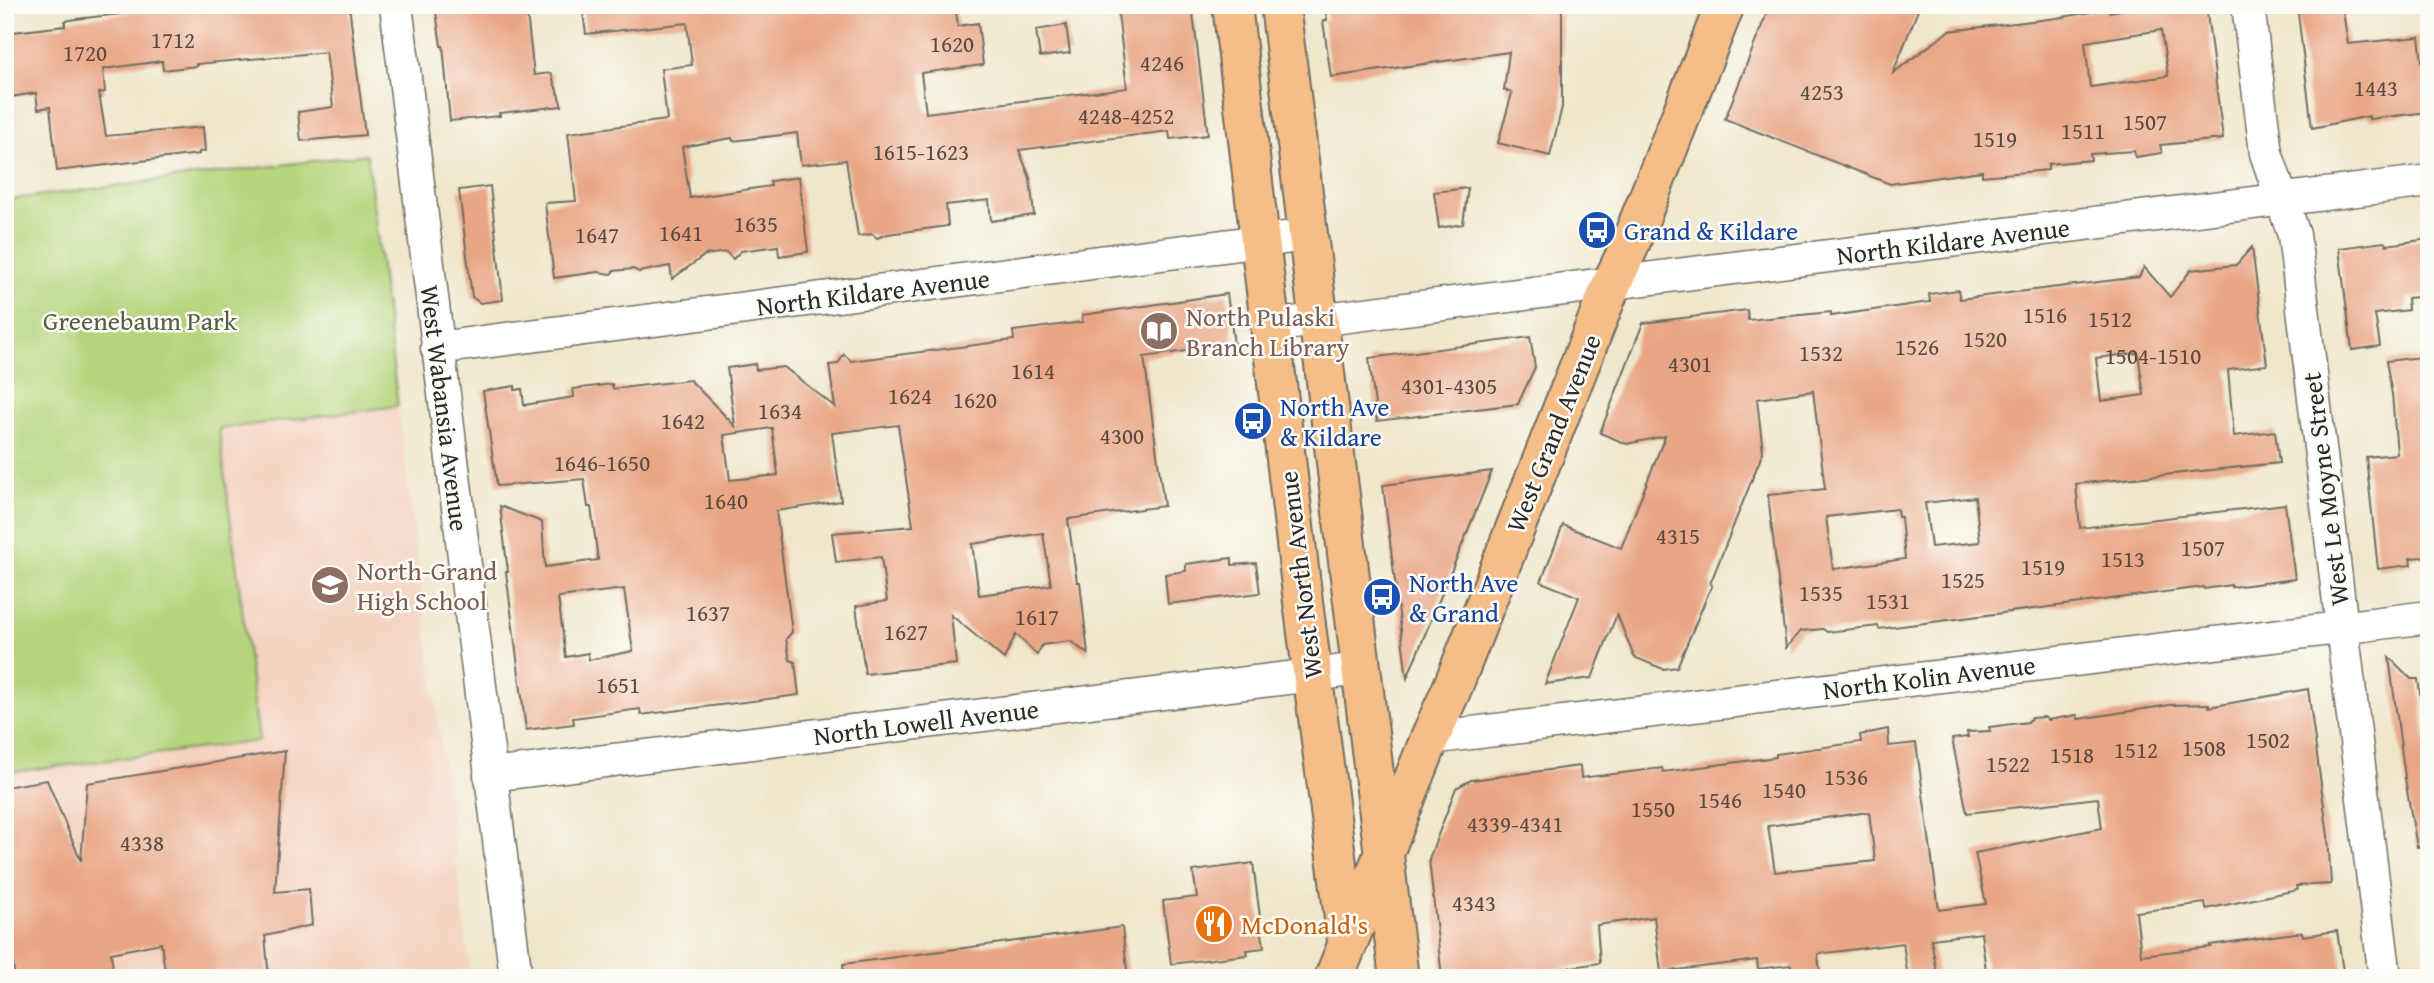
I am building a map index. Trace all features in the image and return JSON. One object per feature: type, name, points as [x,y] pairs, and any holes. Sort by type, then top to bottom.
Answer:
[{"type":"main road","name":"West North Avenue","points":[[1232,5],[1344,966]]},
{"type":"main road","name":"West North Avenue","points":[[1280,5],[1399,978]]},
{"type":"main road","name":"West Grand Avenue","points":[[1344,966],[1385,851],[1725,5]]},
{"type":"street","name":"West Wabansia Avenue","points":[[396,5],[516,978]]},
{"type":"street","name":"West Le Moyne Street","points":[[2248,5],[2266,153],[2294,235],[2385,978]]},
{"type":"street","name":"North Kildare Avenue","points":[[1269,327],[2429,181]]},
{"type":"street","name":"North Kildare Avenue","points":[[438,348],[1308,235]]},
{"type":"street","name":"North Kolin Avenue","points":[[1430,738],[2429,617]]},
{"type":"street","name":"North Lowell Avenue","points":[[491,775],[1361,669]]},
{"type":"shaded area","name":"North-Grand High School","points":[[398,406],[471,978],[5,978],[5,773],[259,741],[219,429]]},
{"type":"green space","name":"Greenebaum Park","points":[[367,154],[398,406],[219,429],[259,741],[5,773],[5,200]]},
{"type":"building","points":[[198,5],[349,5],[365,135],[301,141],[298,112],[333,107],[326,52],[196,64],[197,66],[163,70],[162,61],[103,69],[105,92],[99,93],[106,136],[203,127],[205,151],[199,154],[57,171],[50,107],[38,109],[36,93],[10,97],[8,86],[5,87],[5,33],[65,26],[65,21],[76,19]]},
{"type":"building","points":[[435,5],[526,5],[534,75],[551,73],[562,106],[450,121],[443,46]]},
{"type":"building","points":[[582,5],[955,5],[958,26],[978,23],[983,65],[921,73],[926,113],[1127,88],[1117,5],[1192,5],[1208,135],[1170,139],[1169,131],[1019,150],[1030,178],[1034,215],[991,221],[989,200],[946,205],[948,226],[888,234],[877,238],[872,234],[858,236],[846,160],[801,165],[797,133],[733,141],[732,138],[682,147],[690,198],[771,186],[770,181],[799,177],[808,252],[779,256],[778,246],[741,251],[733,259],[726,252],[705,255],[672,279],[670,266],[639,272],[633,269],[614,271],[611,274],[598,272],[554,278],[545,203],[576,201],[568,133],[667,120],[661,69],[692,65],[687,23],[586,34]]},
{"type":"building","points":[[1325,5],[1562,5],[1562,107],[1550,156],[1498,143],[1512,93],[1504,90],[1509,52],[1331,77],[1323,21],[1327,20]]},
{"type":"building","points":[[1770,5],[1920,5],[1893,73],[1949,31],[2109,9],[2109,12],[2153,5],[2206,5],[2223,139],[2160,145],[2162,153],[2135,157],[2134,151],[2090,154],[2091,160],[2048,164],[2048,170],[1982,176],[1982,171],[1890,184],[1725,119]],"holes":[[[2161,30],[2168,76],[2090,87],[2085,42]]]},
{"type":"building","points":[[2297,5],[2342,5],[2348,44],[2419,37],[2428,112],[2369,119],[2369,116],[2312,128]]},
{"type":"building","points":[[1066,25],[1070,53],[1040,57],[1036,30]]},
{"type":"building","points":[[490,186],[503,300],[480,303],[472,297],[459,190]]},
{"type":"building","points":[[1468,188],[1463,224],[1439,228],[1434,192]]},
{"type":"building","points":[[2429,239],[2429,296],[2407,298],[2408,310],[2375,314],[2380,346],[2352,350],[2339,248]]},
{"type":"building","points":[[2252,247],[2267,365],[2228,370],[2234,436],[2275,431],[2279,463],[2076,484],[2080,528],[2285,504],[2295,579],[2231,587],[2203,587],[1879,629],[1878,626],[1827,632],[1823,629],[1801,631],[1786,648],[1768,495],[1825,489],[1813,391],[1757,399],[1763,452],[1677,667],[1663,669],[1634,657],[1617,614],[1592,678],[1545,684],[1579,597],[1541,582],[1563,525],[1621,548],[1665,436],[1627,444],[1600,433],[1643,323],[1747,310],[1748,320],[1831,312],[1831,316],[1930,302],[1929,294],[1958,290],[1960,299],[2139,277],[2144,267],[2170,297],[2191,270],[2236,265]],"holes":[[[2138,353],[2144,395],[2101,401],[2096,358]],[[1975,497],[1980,542],[1931,547],[1925,503]],[[1897,509],[1898,517],[1901,517],[1905,559],[1833,569],[1826,517]]]},
{"type":"building","points":[[1227,294],[1234,344],[1144,357],[1164,506],[1068,519],[1077,582],[1080,582],[1088,654],[1070,641],[1042,645],[1037,655],[1016,634],[1004,659],[951,615],[956,664],[865,674],[856,606],[887,601],[881,557],[836,562],[832,533],[913,526],[898,425],[832,433],[841,501],[776,511],[792,632],[786,639],[790,660],[795,662],[799,695],[641,715],[640,709],[573,718],[574,724],[526,730],[500,506],[542,522],[545,567],[598,560],[591,507],[588,507],[584,479],[497,486],[483,391],[515,386],[515,390],[522,389],[524,405],[574,397],[573,389],[612,384],[613,389],[690,380],[735,426],[727,368],[755,364],[756,370],[784,367],[835,407],[829,365],[838,364],[844,354],[851,361],[1014,340],[1013,331],[1083,322],[1082,315]],"holes":[[[772,428],[778,475],[730,480],[724,435]],[[1043,533],[1051,585],[979,595],[972,544]],[[624,589],[633,651],[589,660],[588,653],[566,657],[558,597]]]},
{"type":"building","points":[[1530,337],[1535,367],[1518,404],[1377,421],[1369,358]]},
{"type":"building","points":[[2429,356],[2429,549],[2423,557],[2410,558],[2411,565],[2378,569],[2366,457],[2397,454],[2386,361]]},
{"type":"building","points":[[1492,471],[1462,545],[1407,678],[1383,485]]},
{"type":"building","points":[[1232,558],[1232,565],[1256,563],[1260,593],[1168,604],[1165,574],[1186,571],[1186,564]]},
{"type":"building","points":[[2389,657],[2411,679],[2418,679],[2429,757],[2429,846],[2417,847]]},
{"type":"building","points":[[2308,689],[2328,836],[2331,884],[2296,886],[2297,890],[2206,909],[2205,903],[2136,912],[2141,955],[2302,932],[2303,936],[2337,931],[2344,978],[1987,978],[1981,933],[1931,939],[1938,978],[1908,978],[1903,943],[1818,954],[1820,974],[1793,978],[1791,965],[1758,969],[1757,960],[1661,972],[1654,917],[1597,925],[1600,963],[1498,978],[1442,978],[1429,859],[1456,788],[1471,780],[1580,766],[1581,778],[1662,768],[1663,772],[1861,742],[1860,735],[1888,729],[1889,746],[1916,743],[1939,910],[1986,904],[1975,853],[2102,828],[2098,798],[1967,813],[1952,739],[1968,737],[1967,732],[1990,731],[1989,727],[2028,722],[2031,718],[2044,717],[2048,720],[2077,715],[2078,719],[2170,705],[2209,704],[2209,707]],"holes":[[[1869,812],[1875,861],[1775,872],[1768,826]]]},
{"type":"building","points":[[285,751],[275,892],[309,889],[312,925],[265,936],[269,978],[166,978],[161,943],[111,953],[114,978],[15,978],[12,957],[5,959],[5,787],[47,780],[81,861],[87,783]]},
{"type":"building","name":"McDonald's","points":[[1253,863],[1264,948],[1247,950],[1248,955],[1171,964],[1163,901],[1197,897],[1193,871]]},
{"type":"building","points":[[1122,927],[1128,978],[844,978],[843,964]]},
{"type":"place","name":"Grand & Kildare","points":[[1597,230]]},
{"type":"place","name":"North Pulaski Branch Library","points":[[1159,331]]},
{"type":"place","name":"North Ave & Kildare","points":[[1253,421]]},
{"type":"place","name":"North-Grand High School","points":[[330,585]]},
{"type":"place","name":"North Ave & Grand","points":[[1382,597]]},
{"type":"place","name":"McDonald's","points":[[1214,924]]}]
